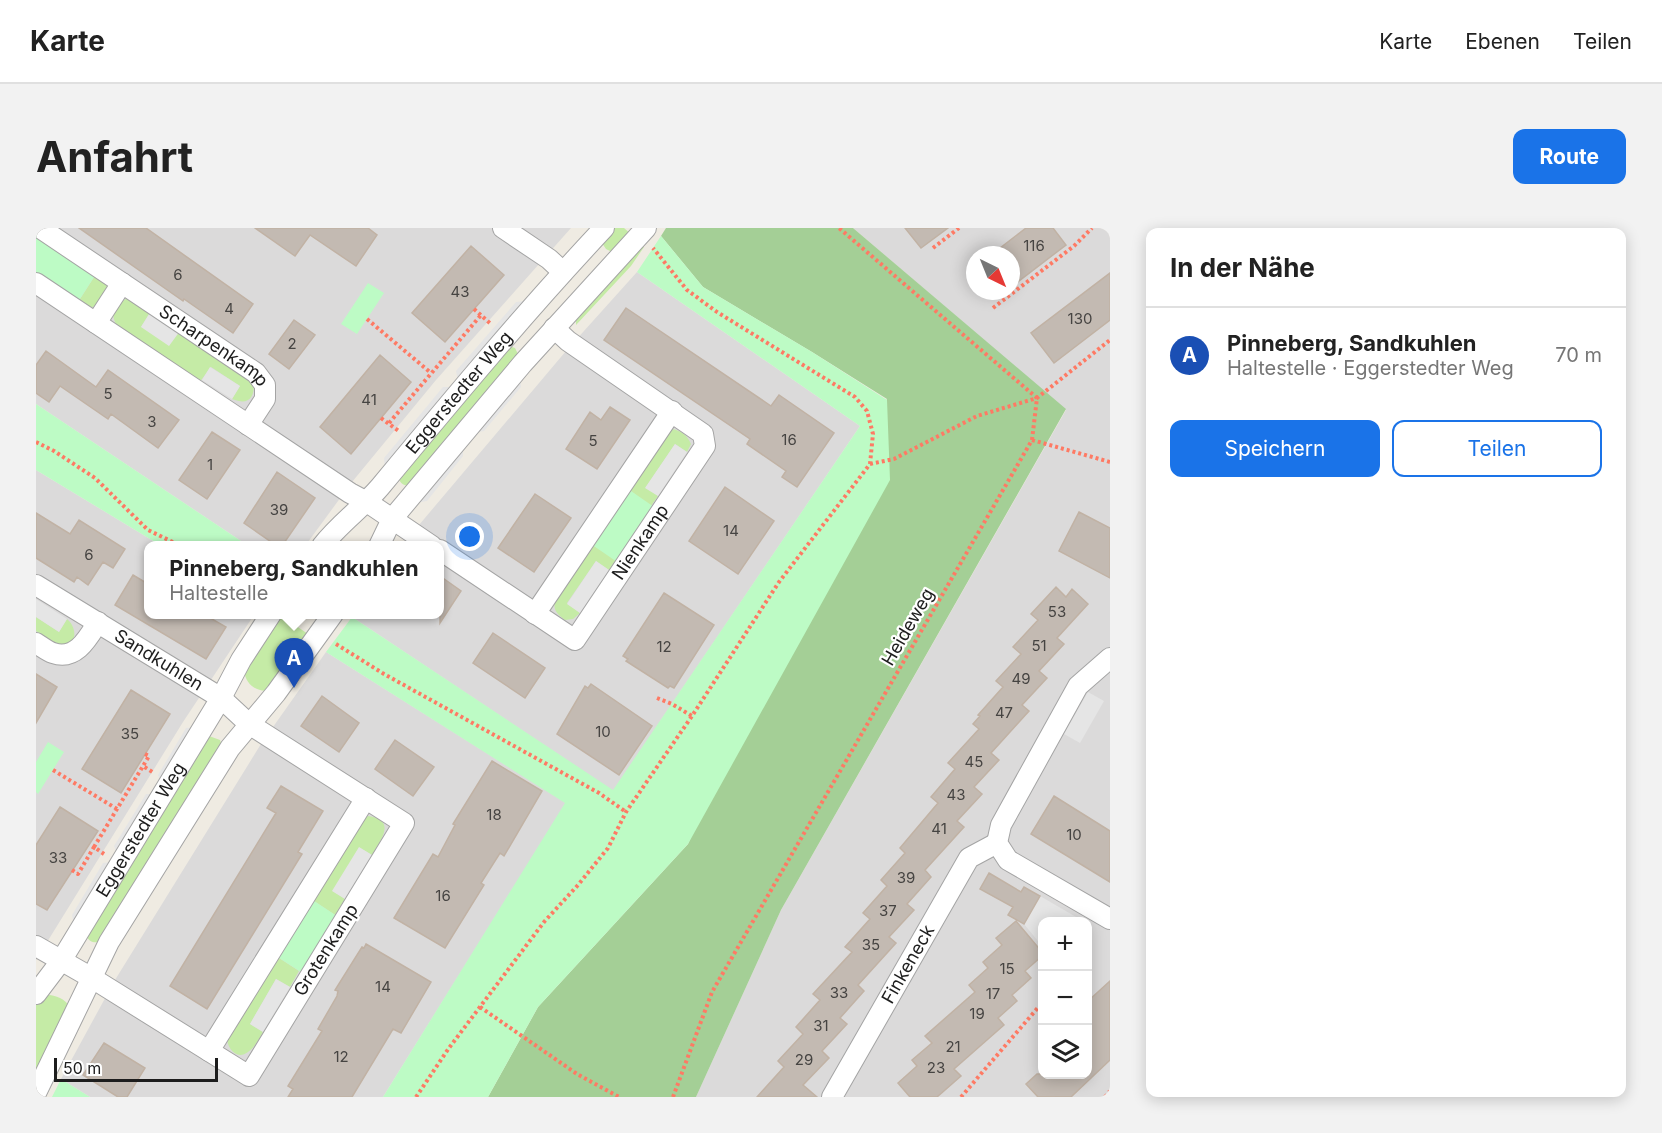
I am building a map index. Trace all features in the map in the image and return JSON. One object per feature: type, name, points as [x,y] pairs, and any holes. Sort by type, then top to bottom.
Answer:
[{"type":"street","name":"Scharpenkamp","points":[[40,228],[256,373],[265,385],[265,399],[248,425]]},
{"type":"street","points":[[503,228],[549,259],[558,278],[576,304]]},
{"type":"street","name":"Eggerstedter Weg","points":[[326,541],[367,502],[499,344],[604,228]]},
{"type":"street","name":"Eggerstedter Weg","points":[[381,541],[392,519],[554,328],[648,236]]},
{"type":"street","name":"Scharpenkamp","points":[[36,283],[350,493],[367,502]]},
{"type":"street","points":[[96,323],[122,283]]},
{"type":"street","name":"Nienkamp","points":[[444,553],[575,640],[705,446],[703,434],[568,341],[554,328]]},
{"type":"street","points":[[535,614],[672,411]]},
{"type":"street","points":[[367,502],[425,541]]},
{"type":"street","name":"Sandkuhlen","points":[[36,585],[221,698]]},
{"type":"street","name":"Eggerstedter Weg","points":[[36,994],[61,961],[221,698],[240,660],[268,619]]},
{"type":"street","name":"Eggerstedter Weg","points":[[36,1093],[109,942],[230,748],[276,693],[330,619]]},
{"type":"street","name":"Sandkuhlen","points":[[36,643],[54,654],[69,654],[83,645],[98,622]]},
{"type":"street","points":[[1110,658],[1078,686],[1000,825],[997,843],[1008,860],[1110,919]]},
{"type":"street","points":[[221,698],[249,724]]},
{"type":"street","name":"Grotenkamp","points":[[92,978],[249,1077],[404,823],[249,724]]},
{"type":"street","points":[[209,1051],[366,798]]},
{"type":"street","name":"Finkeneck","points":[[832,1097],[969,858],[997,843]]},
{"type":"street","points":[[36,946],[92,978]]},
{"type":"path","points":[[839,228],[1037,399]]},
{"type":"path","points":[[933,248],[959,228]]},
{"type":"path","points":[[993,308],[1074,246],[1092,228]]},
{"type":"path","points":[[416,1097],[449,1047],[544,922],[608,848],[626,812],[779,582],[870,464],[873,434],[867,411],[855,397],[717,312],[687,290],[648,236]]},
{"type":"path","points":[[474,309],[491,324]]},
{"type":"path","points":[[389,423],[481,315]]},
{"type":"path","points":[[367,319],[431,373]]},
{"type":"path","points":[[870,464],[894,459],[977,416],[1037,399],[1110,340]]},
{"type":"path","name":"Heideweg","points":[[673,1097],[712,992],[1032,440],[1037,399]]},
{"type":"path","points":[[381,418],[400,432]]},
{"type":"path","points":[[1032,440],[1110,462]]},
{"type":"path","points":[[36,442],[95,478],[148,530],[171,541]]},
{"type":"path","points":[[319,634],[384,674],[599,793],[626,812]]},
{"type":"path","points":[[657,698],[692,716]]},
{"type":"path","points":[[72,870],[78,874],[149,756],[145,754]]},
{"type":"path","points":[[143,766],[155,773]]},
{"type":"path","points":[[53,770],[117,809]]},
{"type":"path","points":[[94,847],[105,854]]},
{"type":"path","points":[[480,1007],[577,1074],[619,1097]]},
{"type":"path","points":[[961,1097],[1038,1008]]},
{"type":"path","points":[[1105,1097],[1110,1091]]},
{"type":"shaded area","points":[[36,228],[571,228],[436,380],[352,482],[309,541],[241,541],[36,404]]},
{"type":"shaded area","points":[[853,228],[1110,228],[1110,1097],[696,1097],[781,910],[1066,410]]},
{"type":"shaded area","points":[[637,272],[860,426],[613,791],[355,619],[444,619],[444,541],[407,541],[566,351]]},
{"type":"shaded area","points":[[527,301],[458,381],[456,371],[516,302]]},
{"type":"shaded area","points":[[151,311],[180,331],[169,346],[141,327]]},
{"type":"shaded area","points":[[210,367],[240,386],[232,399],[202,380]]},
{"type":"shaded area","points":[[520,376],[521,387],[484,431],[473,433]]},
{"type":"shaded area","points":[[443,387],[453,387],[385,470],[384,458]]},
{"type":"shaded area","points":[[675,444],[687,452],[658,496],[645,488]]},
{"type":"shaded area","points":[[463,445],[463,456],[427,501],[415,503]]},
{"type":"shaded area","points":[[36,470],[153,541],[144,541],[144,619],[251,619],[183,722],[36,960]]},
{"type":"shaded area","points":[[596,561],[609,570],[580,613],[567,604]]},
{"type":"shaded area","points":[[36,599],[67,619],[59,632],[36,617]]},
{"type":"shaded area","points":[[326,652],[566,803],[383,1097],[90,1097],[61,1079],[115,980],[261,744]]},
{"type":"shaded area","points":[[1088,692],[1104,701],[1080,743],[1064,734]]},
{"type":"shaded area","points":[[196,727],[161,783],[158,775],[186,728]]},
{"type":"shaded area","points":[[146,794],[154,794],[117,854],[114,846]]},
{"type":"shaded area","points":[[359,847],[372,855],[345,899],[332,891]]},
{"type":"shaded area","points":[[112,862],[74,926],[72,915],[103,863]]},
{"type":"shaded area","points":[[1040,896],[1076,917],[1038,917],[1038,941],[1024,924]]},
{"type":"shaded area","points":[[276,979],[290,987],[263,1032],[250,1024]]},
{"type":"green space","points":[[612,228],[624,228],[632,235],[612,252],[602,243]]},
{"type":"green space","points":[[666,228],[853,228],[1066,409],[781,910],[696,1097],[488,1097],[538,1007],[688,844],[887,399],[703,287],[661,236]]},
{"type":"green space","points":[[36,234],[96,274],[78,302],[36,274]]},
{"type":"green space","points":[[661,236],[703,287],[887,400],[890,480],[688,844],[538,1007],[488,1097],[383,1097],[565,803],[326,652],[351,619],[355,619],[613,790],[860,426],[637,272]]},
{"type":"green space","points":[[642,244],[644,247],[631,266],[576,325],[576,313]]},
{"type":"green space","points":[[96,274],[104,280],[107,287],[98,304],[91,308],[78,302]]},
{"type":"green space","points":[[368,283],[384,293],[357,334],[341,324]]},
{"type":"green space","points":[[126,299],[134,300],[151,311],[141,327],[180,331],[248,377],[254,384],[253,394],[249,400],[232,399],[240,386],[211,367],[199,383],[117,326],[114,310]]},
{"type":"green space","points":[[509,346],[515,348],[518,360],[409,486],[402,483],[398,476]]},
{"type":"green space","points":[[36,404],[241,541],[153,541],[36,470]]},
{"type":"green space","points":[[672,429],[684,434],[691,444],[687,452],[675,444],[646,487],[658,496],[651,506],[628,489],[666,434]]},
{"type":"green space","points":[[628,489],[657,509],[620,564],[591,544]]},
{"type":"green space","points":[[591,544],[616,560],[609,570],[596,561],[567,603],[580,613],[573,619],[565,620],[556,611],[555,599]]},
{"type":"green space","points":[[36,617],[59,632],[67,619],[74,630],[74,638],[68,644],[63,645],[52,642],[36,631]]},
{"type":"green space","points":[[277,619],[286,619],[311,636],[271,690],[266,691],[253,687],[244,671]]},
{"type":"green space","points":[[209,736],[220,740],[222,746],[100,942],[91,942],[86,935]]},
{"type":"green space","points":[[48,742],[64,752],[38,794],[36,792],[36,762]]},
{"type":"green space","points":[[368,816],[382,822],[384,831],[382,837],[372,855],[360,848],[333,891],[345,899],[335,915],[311,899],[361,820]]},
{"type":"green space","points":[[311,899],[340,918],[304,974],[276,956]]},
{"type":"green space","points":[[276,956],[299,971],[290,987],[276,979],[250,1024],[263,1032],[248,1052],[236,1054],[230,1048],[227,1036]]},
{"type":"green space","points":[[50,995],[63,1000],[71,1010],[36,1082],[36,1002],[42,996]]},
{"type":"green space","points":[[61,1079],[90,1097],[52,1097]]},
{"type":"building","points":[[79,228],[146,228],[253,304],[233,333]]},
{"type":"building","points":[[255,228],[368,228],[377,235],[356,266],[310,235],[295,256]]},
{"type":"building","points":[[905,228],[948,228],[921,248]]},
{"type":"building","points":[[1026,228],[1053,228],[1066,245],[1020,280],[1020,246],[1003,246]]},
{"type":"building","points":[[471,246],[504,275],[445,342],[412,313]]},
{"type":"building","points":[[1110,273],[1110,320],[1054,363],[1031,333]]},
{"type":"building","points":[[626,308],[771,406],[779,395],[834,433],[797,487],[782,477],[786,471],[747,444],[750,439],[604,340]]},
{"type":"building","points":[[294,320],[315,335],[289,369],[269,354]]},
{"type":"building","points":[[46,351],[96,387],[108,370],[179,420],[158,448],[111,414],[108,419],[60,386],[49,402],[36,393],[36,365]]},
{"type":"building","points":[[380,355],[411,382],[351,454],[320,427]]},
{"type":"building","points":[[610,407],[630,420],[597,469],[566,449],[590,412],[601,420]]},
{"type":"building","points":[[212,432],[240,450],[207,499],[179,480]]},
{"type":"building","points":[[277,472],[315,498],[285,541],[270,541],[244,523]]},
{"type":"building","points":[[725,487],[774,521],[738,574],[689,541]]},
{"type":"building","points":[[535,494],[571,518],[534,572],[498,548]]},
{"type":"building","points":[[1079,512],[1110,528],[1110,578],[1059,551]]},
{"type":"building","points":[[36,513],[70,534],[79,520],[125,549],[113,568],[103,562],[88,585],[77,577],[74,582],[36,558]]},
{"type":"building","points":[[133,575],[144,582],[144,619],[212,619],[226,627],[206,659],[115,605]]},
{"type":"building","points":[[444,579],[461,591],[444,617]]},
{"type":"building","points":[[1056,587],[1066,597],[1072,589],[1088,604],[1057,638],[1064,644],[1039,671],[1047,678],[1022,705],[1029,711],[991,753],[999,760],[974,787],[982,794],[957,821],[964,827],[925,870],[931,877],[907,904],[914,910],[889,937],[896,943],[858,985],[864,991],[840,1018],[847,1024],[822,1051],[829,1058],[803,1085],[817,1097],[757,1097],[784,1067],[778,1061],[803,1034],[796,1027],[820,1000],[813,994],[852,952],[845,947],[870,919],[863,913],[887,886],[881,880],[905,853],[900,848],[938,803],[931,797],[955,769],[948,763],[979,729],[973,724],[980,716],[978,715],[1003,687],[996,681],[1021,654],[1013,647],[1038,620],[1031,614]]},
{"type":"building","points":[[664,593],[714,625],[674,688],[670,686],[668,688],[626,661],[628,659],[623,656]]},
{"type":"building","points":[[493,633],[545,668],[525,698],[473,663]]},
{"type":"building","points":[[36,674],[57,687],[36,723]]},
{"type":"building","points":[[591,684],[652,726],[619,775],[557,734],[585,686],[588,688]]},
{"type":"building","points":[[131,690],[170,714],[121,793],[82,769]]},
{"type":"building","points":[[322,696],[359,723],[339,752],[301,726]]},
{"type":"building","points":[[395,740],[434,767],[413,796],[375,769]]},
{"type":"building","points":[[492,761],[542,791],[504,856],[500,853],[481,883],[484,885],[445,948],[394,918],[433,854],[438,857],[455,825],[453,824]]},
{"type":"building","points":[[281,786],[323,811],[298,852],[302,854],[207,1009],[170,986],[276,813],[267,808]]},
{"type":"building","points":[[1054,796],[1110,831],[1110,882],[1031,834]]},
{"type":"building","points":[[60,807],[98,831],[47,910],[36,904],[36,845]]},
{"type":"building","points":[[989,873],[1021,892],[1024,887],[1040,896],[1024,924],[1008,915],[1013,907],[980,889]]},
{"type":"building","points":[[1016,921],[1038,947],[1038,960],[1025,971],[1031,978],[1012,995],[1017,1001],[998,1018],[1004,1025],[954,1069],[961,1076],[937,1097],[910,1097],[898,1083],[917,1066],[912,1060],[932,1043],[925,1036],[975,992],[969,985],[988,968],[983,962],[1002,945],[996,938]]},
{"type":"building","points":[[366,944],[431,982],[401,1033],[393,1029],[352,1097],[288,1097],[293,1089],[288,1086],[322,1031],[318,1029],[337,996],[338,991],[335,990]]},
{"type":"building","points":[[1110,981],[1110,1060],[1092,1077],[1092,1025],[1092,997]]},
{"type":"building","points":[[104,1043],[145,1068],[127,1097],[118,1097],[83,1075]]},
{"type":"building","points":[[1037,1074],[1038,1079],[1090,1079],[1071,1097],[1038,1097],[1026,1084]]},
{"type":"place","name":"Pinneberg, Sandkuhlen","points":[[294,688]]}]
